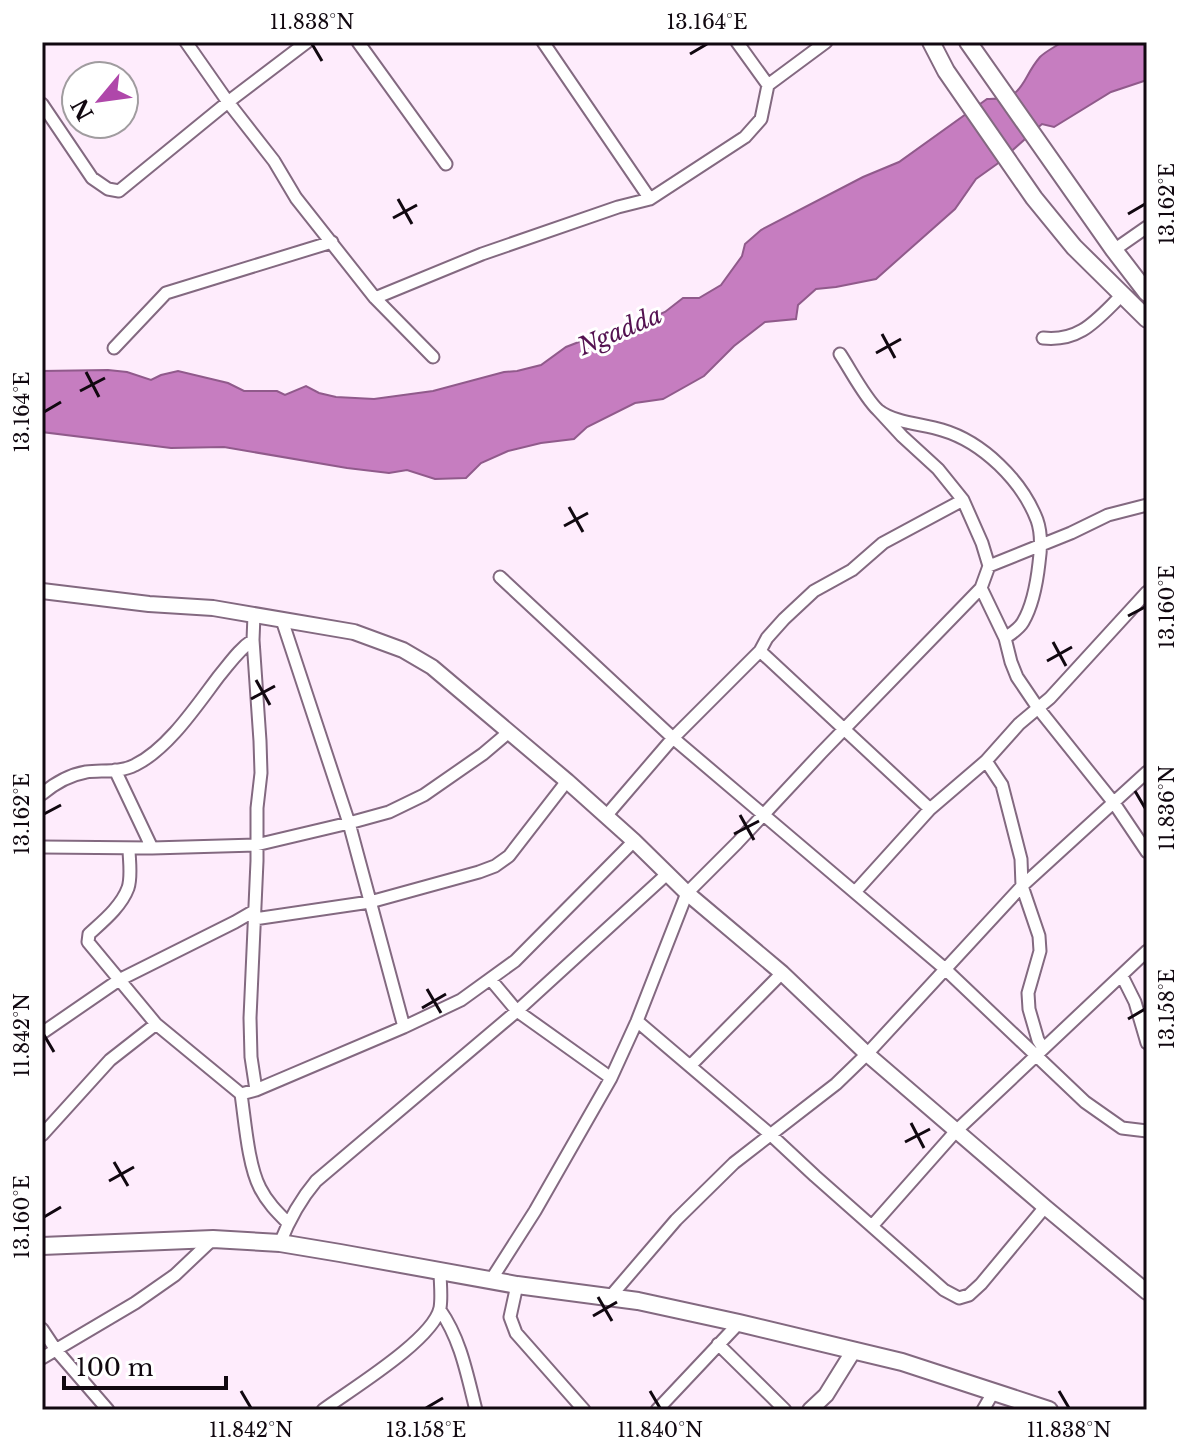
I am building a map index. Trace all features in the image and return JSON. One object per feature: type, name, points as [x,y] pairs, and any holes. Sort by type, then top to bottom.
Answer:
[{"type":"main road","points":[[931,42],[946,71],[1034,198],[1074,247],[1147,319]]},
{"type":"main road","points":[[968,42],[1147,293]]},
{"type":"main road","points":[[42,1246],[213,1239],[280,1243],[517,1285],[610,1297],[739,1323],[902,1362],[1049,1410]]},
{"type":"street","points":[[186,42],[274,161],[296,198],[375,298],[433,357]]},
{"type":"street","points":[[42,104],[92,178],[108,189],[119,191],[307,42]]},
{"type":"street","points":[[358,42],[446,164]]},
{"type":"street","points":[[543,42],[650,199]]},
{"type":"street","points":[[737,42],[768,85]]},
{"type":"street","points":[[375,298],[497,249],[650,199],[745,137],[761,119],[768,85],[826,42]]},
{"type":"street","points":[[1114,250],[1147,227]]},
{"type":"street","points":[[114,348],[166,293],[332,242]]},
{"type":"street","points":[[1043,338],[1057,339],[1079,334],[1122,295]]},
{"type":"street","points":[[491,1280],[535,1211],[611,1078],[687,893],[981,588],[989,566],[963,500],[938,469],[878,410],[840,354]]},
{"type":"street","points":[[878,410],[892,417],[960,436],[1009,474],[1026,498],[1038,522],[1041,545],[1038,573],[1023,622],[1005,638]]},
{"type":"street","points":[[606,816],[673,738],[760,651],[784,619],[814,591],[852,570],[883,543],[963,500]]},
{"type":"street","points":[[989,566],[1108,515],[1147,505]]},
{"type":"street","points":[[500,577],[673,738],[1040,1052],[1085,1102],[1122,1128],[1147,1131]]},
{"type":"street","points":[[981,588],[1005,638],[1017,677],[1114,803],[1147,852]]},
{"type":"street","points":[[42,591],[213,608],[354,632],[403,650],[432,667],[567,781],[687,893],[782,973],[867,1054],[1147,1292]]},
{"type":"street","points":[[855,892],[930,809],[986,761],[1019,724],[1050,698],[1147,592]]},
{"type":"street","points":[[254,615],[261,773],[250,1044],[256,1090]]},
{"type":"street","points":[[282,620],[349,823],[404,1027]]},
{"type":"street","points":[[42,794],[60,780],[84,772],[134,766],[156,750],[177,729],[235,656],[253,640]]},
{"type":"street","points":[[760,651],[930,809]]},
{"type":"street","points":[[42,847],[256,845],[349,823],[389,812],[424,795],[509,732]]},
{"type":"street","points":[[986,761],[1002,785],[1021,859],[1022,886],[1039,936],[1040,951],[1028,993],[1040,1052]]},
{"type":"street","points":[[115,770],[152,848]]},
{"type":"street","points":[[610,1297],[676,1220],[734,1163],[836,1084],[1022,886],[1147,772]]},
{"type":"street","points":[[42,1033],[119,980],[235,922],[254,915],[370,902],[495,866],[509,856],[567,781]]},
{"type":"street","points":[[241,1094],[404,1027],[461,1000],[515,961],[634,841]]},
{"type":"street","points":[[129,848],[129,887],[89,934],[88,942],[156,1024],[241,1094],[258,1186],[288,1223]]},
{"type":"street","points":[[280,1243],[303,1196],[316,1181],[517,1011],[667,874]]},
{"type":"street","points":[[872,1226],[956,1131],[1147,951]]},
{"type":"street","points":[[690,1066],[782,973]]},
{"type":"street","points":[[1122,976],[1135,1002],[1147,1043]]},
{"type":"street","points":[[491,980],[517,1011],[611,1078]]},
{"type":"street","points":[[637,1021],[771,1135],[944,1290],[959,1298],[969,1295],[981,1284],[1045,1207]]},
{"type":"street","points":[[42,1135],[110,1060],[156,1024]]},
{"type":"street","points":[[42,1358],[135,1303],[165,1282],[213,1239]]},
{"type":"street","points":[[323,1410],[427,1331],[440,1310],[440,1270]]},
{"type":"street","points":[[517,1285],[510,1317],[516,1333],[584,1410]]},
{"type":"street","points":[[440,1310],[459,1346],[476,1410]]},
{"type":"street","points":[[657,1410],[739,1323]]},
{"type":"street","points":[[42,1329],[56,1350],[108,1410]]},
{"type":"street","points":[[718,1344],[785,1410]]},
{"type":"street","points":[[810,1410],[826,1395],[854,1350]]},
{"type":"street","points":[[983,1410],[994,1391]]},
{"type":"water","name":"Ngadda","points":[[1062,42],[1147,42],[1147,80],[1111,92],[1054,127],[1042,124],[976,179],[955,209],[876,279],[816,289],[798,305],[796,319],[765,322],[734,346],[704,376],[663,399],[635,403],[587,427],[574,439],[508,451],[481,463],[466,478],[435,479],[407,470],[389,473],[347,468],[224,447],[171,448],[42,432],[42,371],[108,370],[151,380],[178,371],[228,383],[244,391],[277,391],[285,395],[306,386],[336,397],[374,399],[433,391],[541,365],[566,347],[636,324],[665,312],[683,298],[699,298],[721,285],[742,256],[745,244],[761,230],[863,177],[899,162],[987,99],[1016,92],[1040,57]]}]
